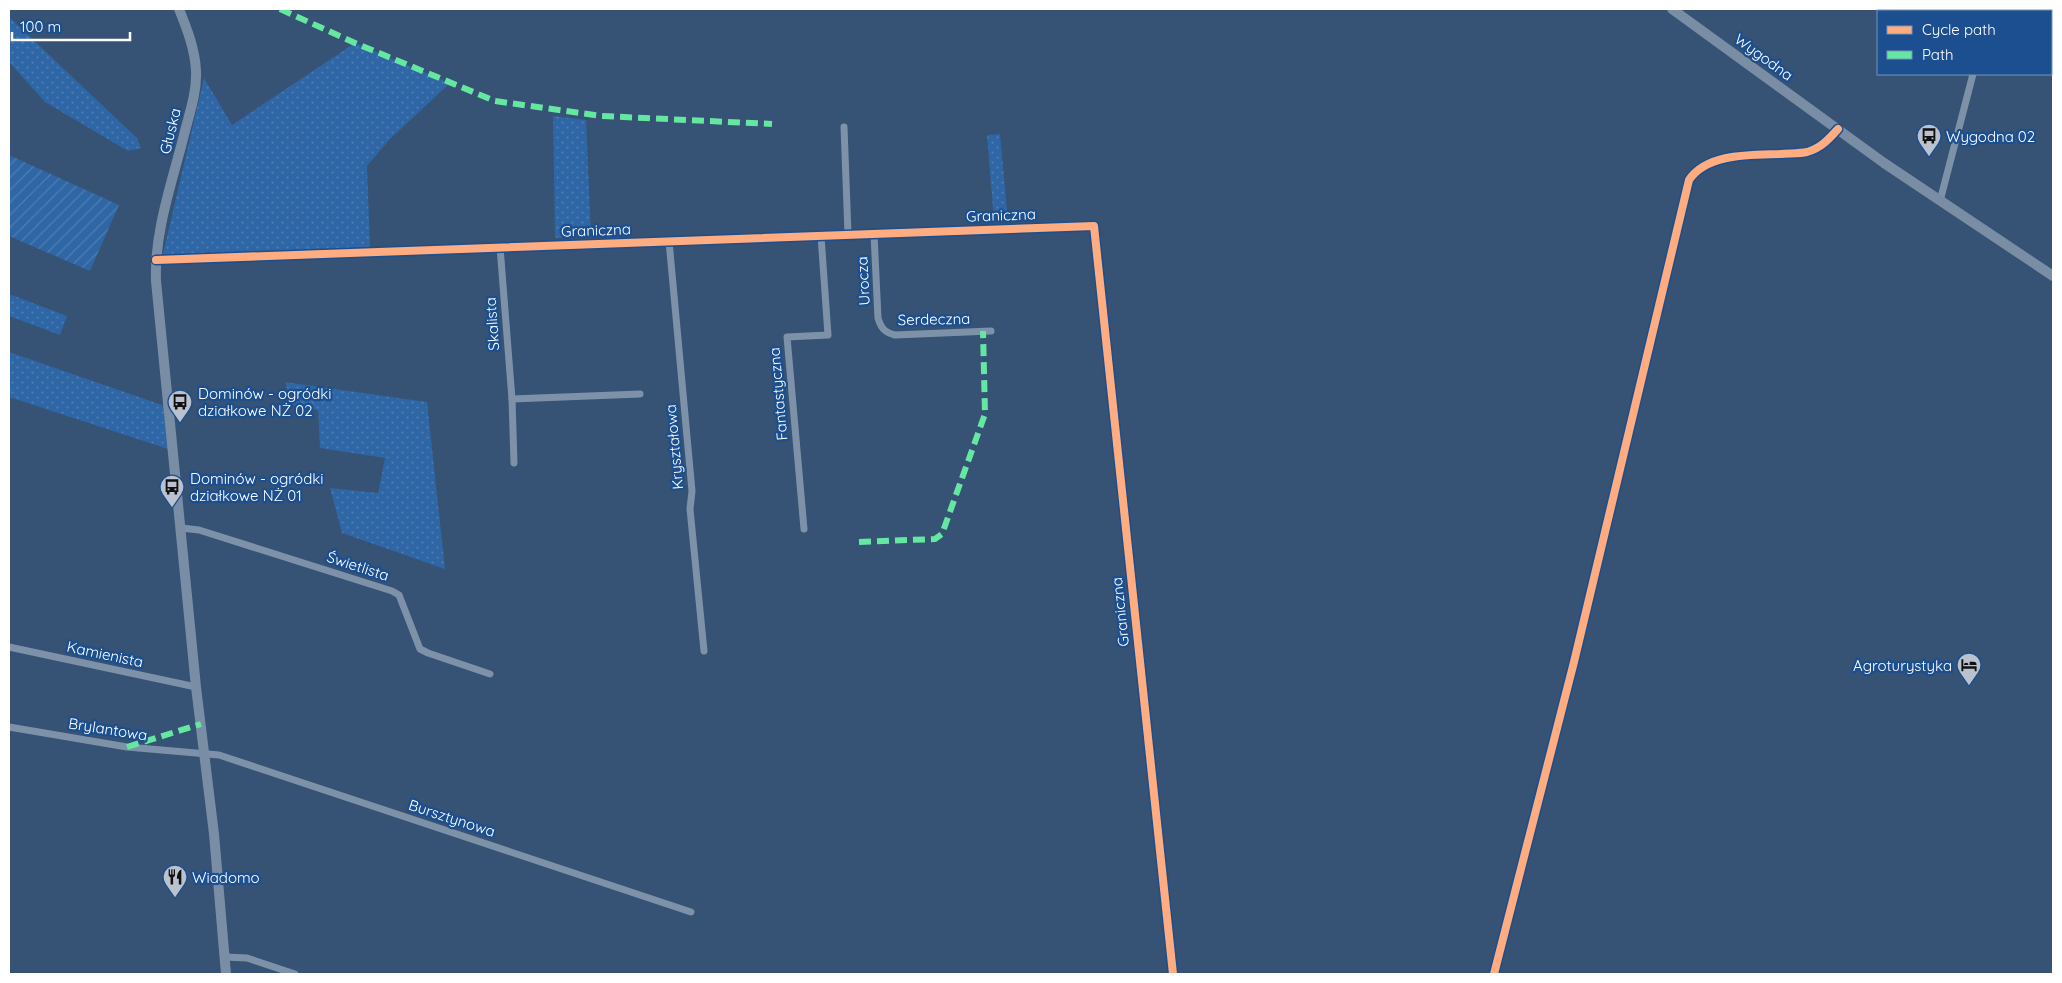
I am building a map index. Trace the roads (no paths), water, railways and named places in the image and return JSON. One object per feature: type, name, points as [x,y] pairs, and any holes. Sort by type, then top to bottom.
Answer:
[{"type":"street","name":"Głuska","points":[[178,9],[192,48],[196,80],[163,219],[156,260],[157,292],[196,687],[214,834],[226,974]]},
{"type":"street","name":"Wygodna","points":[[1672,9],[1940,201],[2053,276]]},
{"type":"street","points":[[1940,201],[1973,75]]},
{"type":"street","points":[[844,127],[848,234]]},
{"type":"street","points":[[1494,974],[1574,662],[1690,180],[1698,170],[1711,162],[1736,158],[1805,153],[1827,142],[1838,129]]},
{"type":"street","name":"Graniczna","points":[[156,260],[1094,226],[1173,974]]},
{"type":"street","name":"Urocza","points":[[874,234],[880,327]]},
{"type":"street","name":"Fantastyczna","points":[[804,529],[787,338],[828,335],[821,236]]},
{"type":"street","name":"Kryształowa","points":[[670,241],[692,490],[690,509],[704,651]]},
{"type":"street","name":"Skalista","points":[[500,247],[512,399],[514,463]]},
{"type":"street","name":"Serdeczna","points":[[880,327],[886,332],[895,335],[991,331]]},
{"type":"street","points":[[512,399],[640,394]]},
{"type":"street","name":"Świetlista","points":[[181,528],[199,530],[392,591],[399,595],[420,649],[490,674]]},
{"type":"street","name":"Kamienista","points":[[9,647],[196,687]]},
{"type":"street","name":"Brylantowa","points":[[9,727],[127,747],[204,755]]},
{"type":"street","name":"Bursztynowa","points":[[204,755],[219,755],[691,912]]},
{"type":"street","points":[[225,957],[247,958],[295,974]]},
{"type":"place","name":"Wygodna 02","points":[[1929,157]]},
{"type":"place","name":"Dominów - ogródki działkowe NŻ 02","points":[[180,423]]},
{"type":"place","name":"Dominów - ogródki działkowe NŻ 01","points":[[172,508]]},
{"type":"place","name":"Agroturystyka","points":[[1969,686]]},
{"type":"place","name":"Wiadomo","points":[[175,898]]}]
